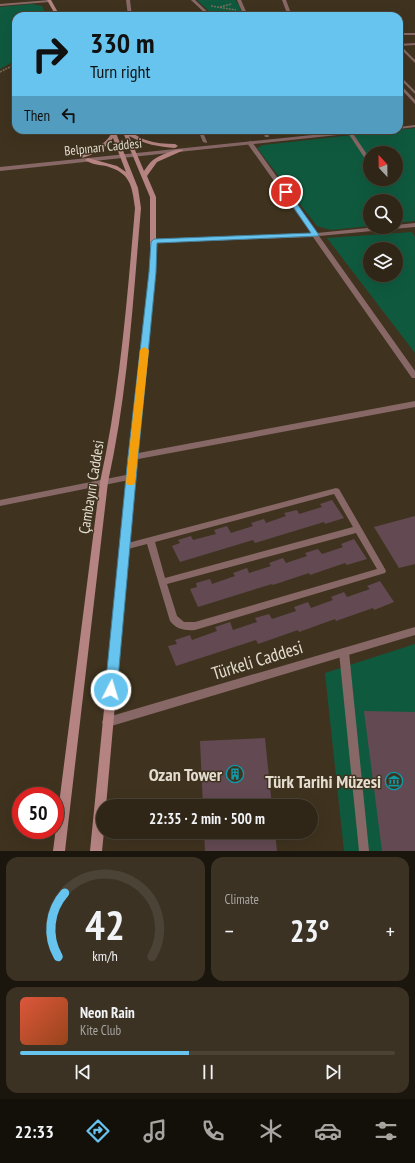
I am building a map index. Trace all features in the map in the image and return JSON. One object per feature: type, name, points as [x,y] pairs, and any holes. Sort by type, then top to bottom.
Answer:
[{"type":"main road","points":[[49,0],[56,12]]},
{"type":"main road","points":[[82,156],[104,147],[113,134]]},
{"type":"main road","name":"Çambayırı Caddesi","points":[[59,851],[104,482],[111,450],[127,334],[135,248],[138,208],[131,178],[116,134]]},
{"type":"main road","points":[[96,851],[124,547],[153,272],[153,197],[145,175],[126,134]]},
{"type":"main road","points":[[129,134],[149,144],[174,146]]},
{"type":"main road","points":[[145,175],[149,166],[157,159],[181,150]]},
{"type":"main road","points":[[88,160],[116,167],[131,178]]},
{"type":"street","points":[[0,6],[49,0]]},
{"type":"street","points":[[128,0],[130,12]]},
{"type":"street","points":[[193,0],[206,12]]},
{"type":"street","points":[[284,0],[288,12]]},
{"type":"street","points":[[240,2],[244,12]]},
{"type":"street","points":[[403,34],[415,34]]},
{"type":"street","points":[[403,49],[415,62]]},
{"type":"street","points":[[403,88],[415,102]]},
{"type":"street","points":[[403,122],[415,121]]},
{"type":"street","points":[[403,128],[415,126]]},
{"type":"street","name":"Belpınarı Caddesi","points":[[135,153],[205,142],[283,134]]},
{"type":"street","name":"Belpınarı Caddesi","points":[[0,164],[82,156],[181,150],[340,134]]},
{"type":"street","points":[[250,143],[415,376]]},
{"type":"street","name":"Belpınarı Caddesi","points":[[0,169],[88,160],[122,154]]},
{"type":"street","points":[[154,242],[316,235],[414,226]]},
{"type":"street","points":[[133,457],[415,404]]},
{"type":"street","points":[[0,503],[131,477]]},
{"type":"street","name":"Türkeli Caddesi","points":[[108,722],[415,631]]},
{"type":"lane","points":[[403,45],[415,44]]},
{"type":"lane","points":[[403,80],[415,93]]},
{"type":"lane","points":[[202,134],[205,142]]},
{"type":"lane","points":[[351,134],[363,152]]},
{"type":"lane","points":[[124,547],[150,540],[336,491],[382,571],[195,626],[186,626],[175,621],[150,540]]},
{"type":"lane","points":[[162,582],[358,529]]},
{"type":"lane","points":[[344,652],[364,851]]},
{"type":"path","points":[[218,12],[219,8],[240,2]]},
{"type":"path","points":[[198,4],[240,11]]},
{"type":"path","points":[[0,72],[12,66]]},
{"type":"green space","points":[[197,0],[235,0],[242,12],[210,12]]},
{"type":"green space","points":[[32,4],[42,6],[45,12],[12,12],[12,62],[0,69],[0,7]]},
{"type":"green space","points":[[415,128],[415,221],[403,222],[403,194],[363,194],[363,227],[331,230],[317,226],[257,148],[263,145],[361,134],[403,134],[403,129]]},
{"type":"green space","points":[[412,232],[415,237],[415,353],[327,238],[403,234],[403,233]]},
{"type":"green space","points":[[415,644],[415,851],[344,851],[325,673]]},
{"type":"building","points":[[332,500],[344,518],[325,524],[324,522],[255,543],[253,540],[180,562],[172,546],[180,543],[178,540],[191,536],[193,540],[216,534],[214,530],[227,526],[231,533],[253,526],[251,523],[264,519],[266,523],[286,516],[284,513],[297,510],[299,514],[322,507],[320,504]]},
{"type":"building","points":[[415,516],[415,564],[399,568],[374,527]]},
{"type":"building","points":[[354,539],[367,559],[347,565],[345,563],[310,575],[309,573],[198,607],[190,589],[197,587],[196,583],[210,579],[212,584],[235,576],[233,573],[247,568],[249,573],[271,566],[269,563],[283,558],[286,563],[307,556],[305,553],[318,549],[322,554],[343,547],[341,544]]},
{"type":"building","points":[[380,581],[394,602],[374,610],[373,608],[336,621],[335,619],[299,632],[298,630],[258,644],[256,640],[176,666],[168,646],[177,644],[175,640],[190,635],[192,640],[217,631],[215,627],[230,622],[233,630],[257,622],[255,618],[269,614],[272,619],[296,611],[294,607],[308,602],[311,608],[333,600],[331,597],[344,592],[347,597],[370,589],[367,586]]},
{"type":"building","name":"Türk Tarihi Müzesi","points":[[364,711],[415,712],[415,851],[382,851]]},
{"type":"building","name":"Ozan Tower","points":[[265,738],[271,799],[203,799],[200,741]]},
{"type":"building","points":[[204,839],[276,839],[277,851],[205,851]]},
{"type":"slow traffic","points":[[131,482],[144,350]]},
{"type":"place","name":"Ozan Tower","points":[[235,774]]},
{"type":"place","name":"Türk Tarihi Müzesi","points":[[394,781]]},
{"type":"route","points":[[111,690],[133,457],[153,272],[154,242],[316,235],[286,192]]}]
